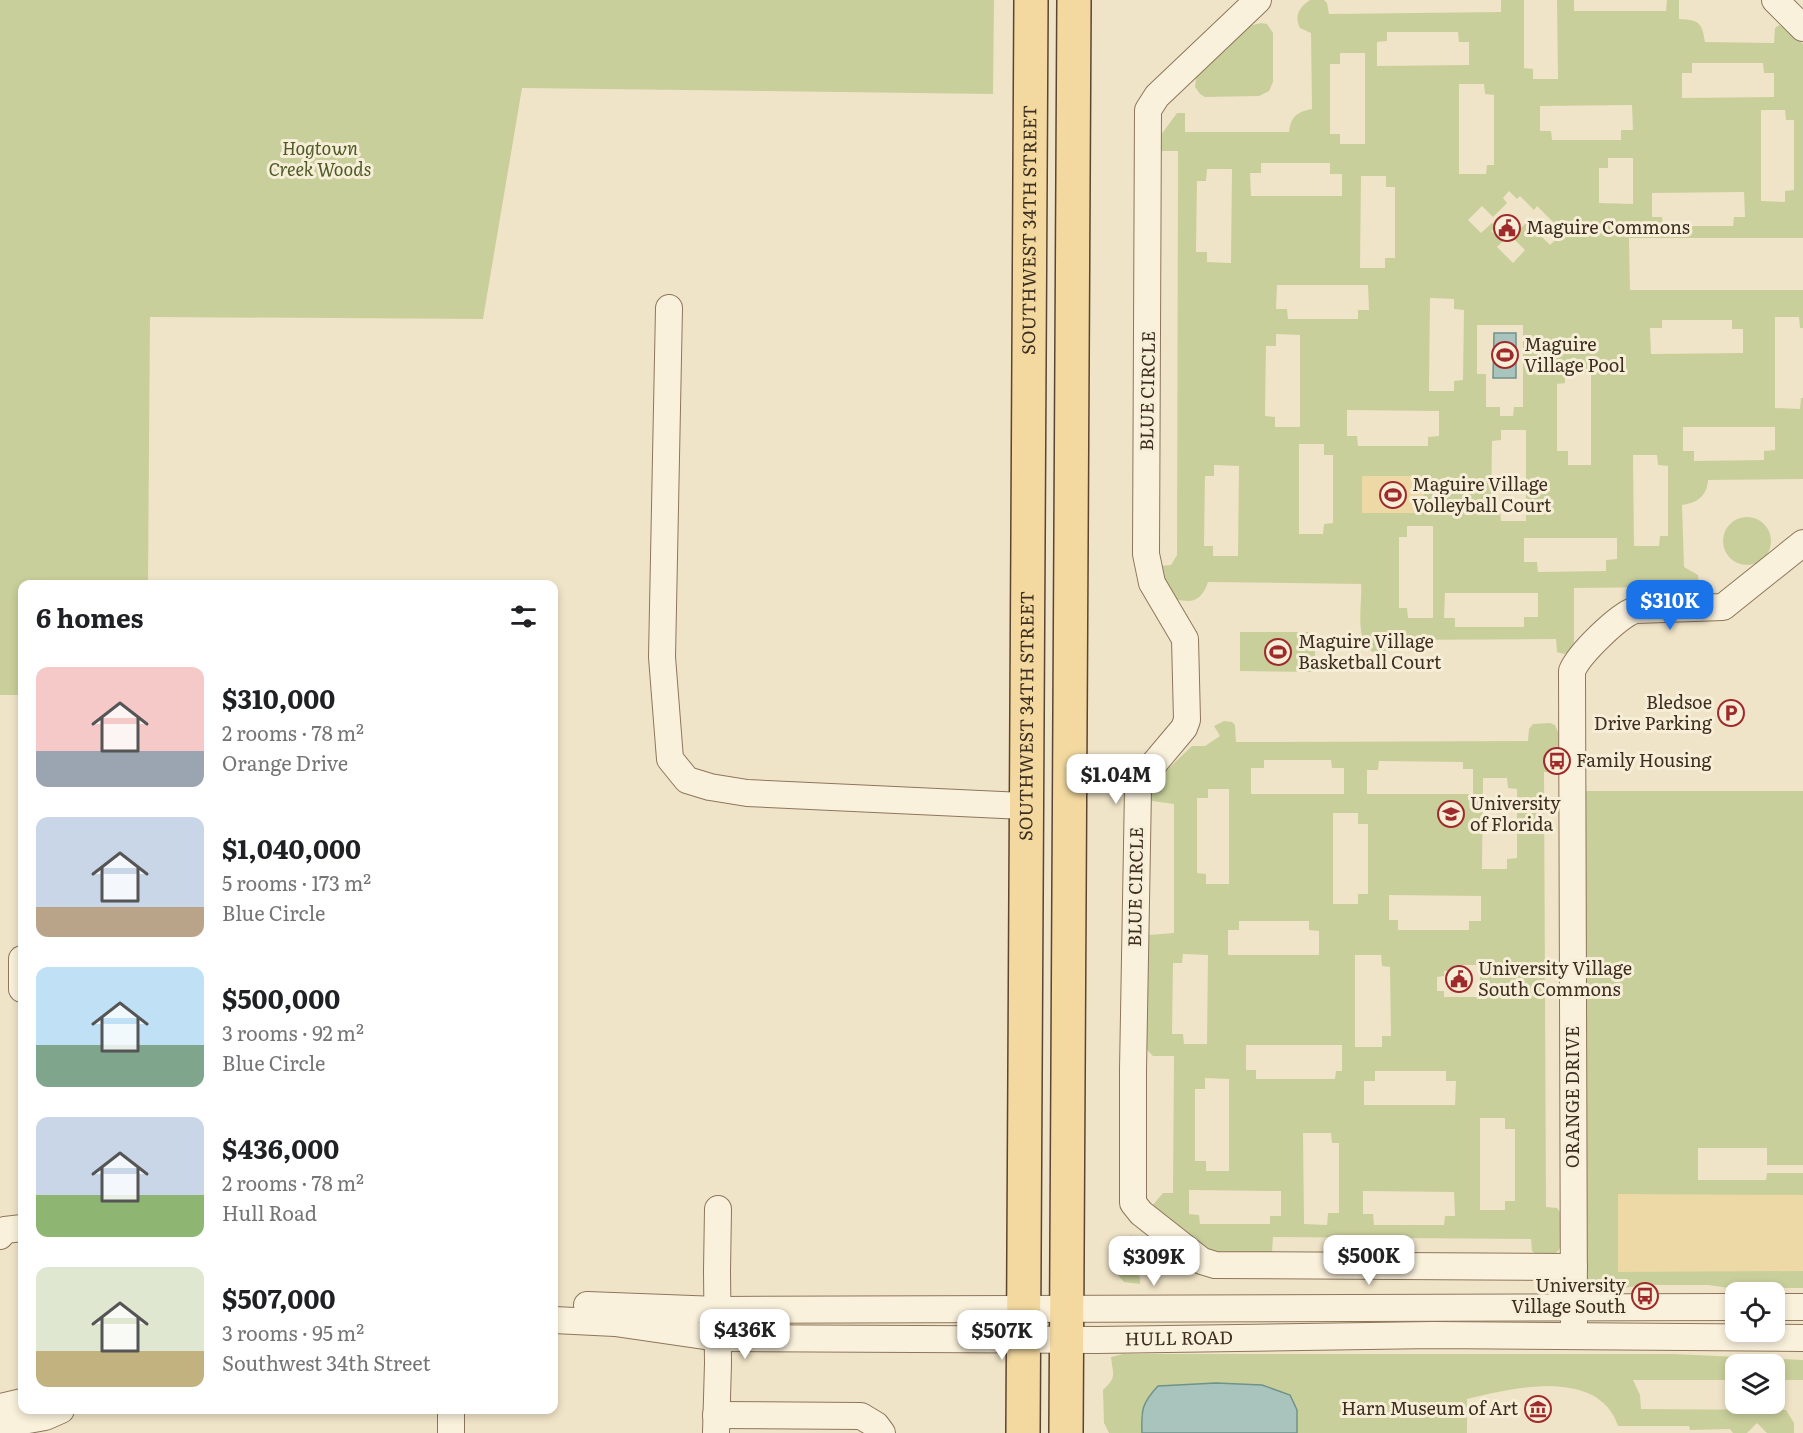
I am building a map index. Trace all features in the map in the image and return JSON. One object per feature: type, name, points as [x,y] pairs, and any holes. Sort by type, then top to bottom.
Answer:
[{"type":"main road","name":"SOUTHWEST 34TH STREET","points":[[1023,1433],[1031,0]]},
{"type":"main road","points":[[1066,1433],[1074,0]]},
{"type":"street","name":"BLUE CIRCLE","points":[[1258,0],[1157,96],[1148,110],[1146,554],[1152,583],[1185,639],[1187,710],[1184,728],[1143,778],[1138,789],[1133,1203],[1141,1213],[1202,1261],[1215,1265],[1574,1267]]},
{"type":"street","points":[[1775,0],[1803,28]]},
{"type":"street","points":[[669,308],[662,657],[670,759],[687,780],[710,787],[747,793],[1025,806]]},
{"type":"street","name":"ORANGE DRIVE","points":[[1573,1335],[1572,671],[1581,657],[1628,612],[1723,607],[1803,543]]},
{"type":"street","points":[[718,1209],[716,1424],[764,1424],[861,1416],[876,1425],[882,1433]]},
{"type":"street","points":[[0,1236],[6,1230],[18,1228]]},
{"type":"street","name":"HULL ROAD","points":[[558,1304],[1023,1324],[1433,1335],[1803,1338]]},
{"type":"street","name":"HULL ROAD","points":[[1066,1324],[1574,1307],[1725,1306]]},
{"type":"street","points":[[1785,1307],[1803,1307]]},
{"type":"street","name":"HULL ROAD","points":[[558,1320],[615,1323],[718,1338],[1023,1324]]},
{"type":"street","points":[[2,1418],[18,1405]]},
{"type":"street","points":[[2,1418],[45,1417],[52,1414]]},
{"type":"street","points":[[451,1414],[451,1433]]},
{"type":"green space","name":"Hogtown Creek Woods","points":[[0,0],[994,0],[993,94],[522,88],[483,319],[150,317],[148,580],[18,580],[18,695],[0,695]]},
{"type":"green space","points":[[1310,0],[1324,0],[1327,3],[1329,14],[1501,12],[1501,0],[1524,0],[1524,68],[1533,69],[1533,79],[1558,79],[1557,0],[1574,0],[1574,11],[1666,11],[1667,0],[1679,0],[1679,19],[1698,23],[1705,42],[1774,43],[1775,28],[1779,25],[1789,30],[1803,44],[1803,238],[1629,238],[1630,290],[1803,290],[1803,328],[1800,328],[1799,317],[1775,317],[1775,408],[1800,409],[1801,398],[1803,398],[1803,479],[1708,480],[1706,490],[1700,498],[1682,505],[1684,567],[1698,575],[1699,585],[1692,595],[1675,598],[1671,594],[1670,587],[1574,588],[1574,645],[1572,650],[1564,654],[1557,652],[1556,639],[1392,640],[1390,650],[1381,655],[1372,651],[1362,636],[1360,626],[1361,584],[1208,582],[1200,597],[1187,601],[1175,599],[1157,572],[1160,566],[1171,565],[1177,555],[1178,151],[1160,151],[1155,143],[1177,113],[1185,113],[1185,132],[1289,132],[1291,122],[1296,116],[1312,109],[1311,33],[1300,28],[1297,20],[1300,9]],"holes":[[[1387,32],[1458,32],[1459,42],[1469,42],[1469,65],[1377,66],[1377,42],[1387,41]],[[1340,53],[1365,53],[1365,144],[1340,144],[1340,134],[1330,134],[1330,64],[1340,64]],[[1692,63],[1763,63],[1764,73],[1774,73],[1774,97],[1682,98],[1682,73],[1692,73]],[[1459,84],[1484,84],[1485,94],[1494,95],[1494,165],[1487,165],[1486,174],[1459,174]],[[1632,105],[1633,130],[1621,130],[1621,140],[1552,140],[1551,131],[1540,131],[1540,106]],[[1761,110],[1785,110],[1786,120],[1794,120],[1794,190],[1785,191],[1785,202],[1761,201]],[[1608,158],[1633,158],[1633,204],[1599,203],[1599,168],[1608,168]],[[1261,163],[1330,163],[1330,174],[1342,174],[1342,196],[1251,196],[1250,173],[1261,173]],[[1207,169],[1232,169],[1231,263],[1207,262],[1207,252],[1196,252],[1197,181],[1206,181]],[[1361,176],[1386,176],[1386,187],[1395,187],[1395,258],[1385,258],[1385,268],[1360,268]],[[1509,191],[1517,199],[1520,196],[1534,210],[1537,206],[1563,232],[1550,245],[1527,222],[1512,237],[1525,250],[1513,263],[1497,247],[1507,237],[1504,234],[1499,238],[1491,231],[1496,226],[1492,223],[1481,233],[1468,220],[1482,206],[1493,217],[1507,203],[1503,198]],[[1744,192],[1745,217],[1734,217],[1733,226],[1663,226],[1662,217],[1652,217],[1652,193]],[[1277,285],[1368,285],[1369,310],[1358,310],[1358,319],[1288,319],[1287,309],[1276,309]],[[1430,298],[1454,299],[1454,309],[1464,310],[1463,380],[1454,381],[1454,391],[1429,391]],[[1662,320],[1732,320],[1732,329],[1743,329],[1743,353],[1651,354],[1650,328],[1662,328]],[[1477,325],[1523,325],[1523,407],[1514,407],[1513,416],[1500,416],[1500,407],[1486,407],[1486,374],[1477,374]],[[1276,334],[1300,335],[1300,427],[1275,427],[1275,417],[1265,416],[1266,346],[1276,346]],[[1565,373],[1591,373],[1591,465],[1568,465],[1568,451],[1557,451],[1557,384],[1565,383]],[[1347,410],[1439,411],[1439,436],[1428,437],[1428,446],[1358,446],[1357,436],[1347,436]],[[1683,427],[1775,427],[1775,450],[1764,451],[1764,460],[1694,461],[1694,451],[1683,451]],[[1501,430],[1526,430],[1526,521],[1501,521],[1500,512],[1491,512],[1492,441],[1501,440]],[[1299,444],[1324,444],[1324,455],[1333,455],[1333,523],[1324,524],[1323,534],[1299,534]],[[1633,455],[1657,455],[1658,465],[1668,466],[1668,536],[1660,536],[1659,546],[1634,546]],[[1214,465],[1239,466],[1238,556],[1213,556],[1213,546],[1204,546],[1205,476],[1214,476]],[[1407,526],[1433,526],[1433,618],[1408,618],[1407,608],[1399,608],[1399,537],[1407,537]],[[1524,538],[1617,538],[1617,559],[1606,560],[1606,571],[1538,572],[1537,562],[1524,562]],[[1445,593],[1538,593],[1538,617],[1524,617],[1524,627],[1455,627],[1455,618],[1444,618]]]},
{"type":"green space","points":[[1261,23],[1267,24],[1273,33],[1273,82],[1269,91],[1259,96],[1205,97],[1200,94],[1195,87],[1196,78],[1245,27]]},
{"type":"green space","points":[[1747,517],[1764,524],[1771,541],[1764,558],[1747,565],[1730,558],[1723,541],[1730,524]]},
{"type":"green space","name":"Maguire Village Basketball Court","points":[[1240,632],[1315,632],[1315,672],[1240,671]]},
{"type":"green space","name":"University Village South","points":[[1224,721],[1232,722],[1235,725],[1236,742],[1528,741],[1529,729],[1533,724],[1555,725],[1558,732],[1559,766],[1553,772],[1544,772],[1546,1207],[1557,1208],[1562,1215],[1562,1241],[1553,1255],[1542,1256],[1532,1251],[1531,1239],[1273,1237],[1270,1254],[1217,1257],[1151,1207],[1163,1193],[1173,1193],[1174,1056],[1153,1056],[1144,1047],[1148,935],[1174,933],[1174,804],[1152,801],[1149,797],[1150,786],[1192,746],[1205,746],[1220,736],[1214,726]],"holes":[[[1264,760],[1331,760],[1332,768],[1344,768],[1344,794],[1251,794],[1251,768],[1264,768]],[[1379,761],[1463,762],[1463,769],[1473,769],[1473,794],[1367,794],[1367,770],[1378,770]],[[1483,778],[1507,778],[1508,788],[1517,789],[1517,858],[1507,859],[1507,869],[1482,869]],[[1208,789],[1229,789],[1229,884],[1206,884],[1206,874],[1197,873],[1197,798],[1208,798]],[[1333,813],[1358,813],[1358,824],[1368,824],[1368,894],[1358,894],[1358,904],[1333,904]],[[1389,895],[1481,896],[1481,921],[1469,921],[1469,930],[1398,930],[1398,920],[1389,920]],[[1239,921],[1309,921],[1309,930],[1319,931],[1319,955],[1228,955],[1228,930],[1239,930]],[[1183,954],[1208,955],[1207,1044],[1184,1044],[1183,1034],[1172,1034],[1173,963],[1182,963]],[[1355,955],[1381,955],[1382,966],[1390,967],[1391,1036],[1382,1036],[1382,1047],[1355,1047]],[[1455,965],[1480,965],[1480,997],[1444,997],[1444,991],[1437,991],[1437,977],[1444,976],[1444,971],[1455,971]],[[1246,1045],[1342,1045],[1342,1071],[1336,1071],[1335,1079],[1256,1079],[1256,1070],[1246,1070]],[[1375,1071],[1446,1071],[1446,1081],[1456,1081],[1455,1105],[1364,1105],[1364,1081],[1375,1081]],[[1205,1078],[1229,1079],[1229,1171],[1206,1171],[1206,1161],[1195,1161],[1195,1089],[1205,1089]],[[1480,1118],[1505,1118],[1505,1129],[1515,1129],[1515,1201],[1505,1201],[1505,1210],[1480,1210]],[[1303,1133],[1331,1133],[1332,1143],[1339,1143],[1339,1213],[1328,1213],[1327,1225],[1304,1224]],[[1189,1190],[1281,1191],[1281,1216],[1270,1216],[1270,1224],[1200,1224],[1199,1215],[1189,1214]],[[1363,1191],[1454,1192],[1455,1216],[1445,1216],[1444,1225],[1374,1225],[1373,1214],[1363,1214]]]},
{"type":"green space","points":[[1583,791],[1803,791],[1803,1165],[1767,1165],[1767,1148],[1698,1148],[1698,1180],[1766,1180],[1767,1173],[1803,1173],[1803,1288],[1785,1288],[1785,1282],[1725,1282],[1725,1287],[1708,1285],[1643,1285],[1618,1289],[1591,1289],[1586,1278]]},
{"type":"green space","points":[[1131,1235],[1141,1245],[1123,1262],[1140,1277],[1140,1284],[1124,1282],[1110,1266],[1110,1255]]},
{"type":"green space","points":[[1123,1354],[1674,1354],[1725,1356],[1725,1380],[1633,1380],[1640,1395],[1641,1409],[1725,1410],[1725,1414],[1785,1414],[1786,1410],[1794,1423],[1794,1433],[1767,1433],[1757,1423],[1747,1433],[1733,1433],[1730,1429],[1690,1430],[1689,1426],[1618,1426],[1608,1407],[1593,1395],[1552,1386],[1506,1390],[1467,1399],[1467,1433],[1297,1433],[1297,1410],[1141,1414],[1142,1433],[1109,1433],[1104,1423],[1103,1390],[1113,1375],[1111,1357]]},
{"type":"green space","points":[[1785,1359],[1803,1360],[1803,1380],[1785,1380]]},
{"type":"sand","name":"Maguire Village Volleyball Court","points":[[1362,476],[1424,476],[1423,513],[1362,513]]},
{"type":"sand","points":[[1618,1194],[1803,1195],[1803,1271],[1618,1272]]},
{"type":"water","name":"Maguire Village Pool","points":[[1494,333],[1516,333],[1516,378],[1493,378]]},
{"type":"water","points":[[1216,1383],[1262,1385],[1290,1395],[1297,1410],[1297,1433],[1142,1433],[1144,1407],[1158,1386]]},
{"type":"place","name":"Maguire Commons","points":[[1507,228]]},
{"type":"place","name":"Maguire Village Pool","points":[[1505,355]]},
{"type":"place","name":"Maguire Village Volleyball Court","points":[[1393,495]]},
{"type":"place","name":"Maguire Village Basketball Court","points":[[1278,652]]},
{"type":"place","name":"Bledsoe Drive Parking","points":[[1731,713]]},
{"type":"place","name":"Family Housing","points":[[1557,761]]},
{"type":"place","name":"University of Florida","points":[[1451,814]]},
{"type":"place","name":"University Village South Commons","points":[[1459,979]]},
{"type":"place","name":"University Village South","points":[[1645,1296]]},
{"type":"place","name":"Harn Museum of Art","points":[[1538,1409]]}]
